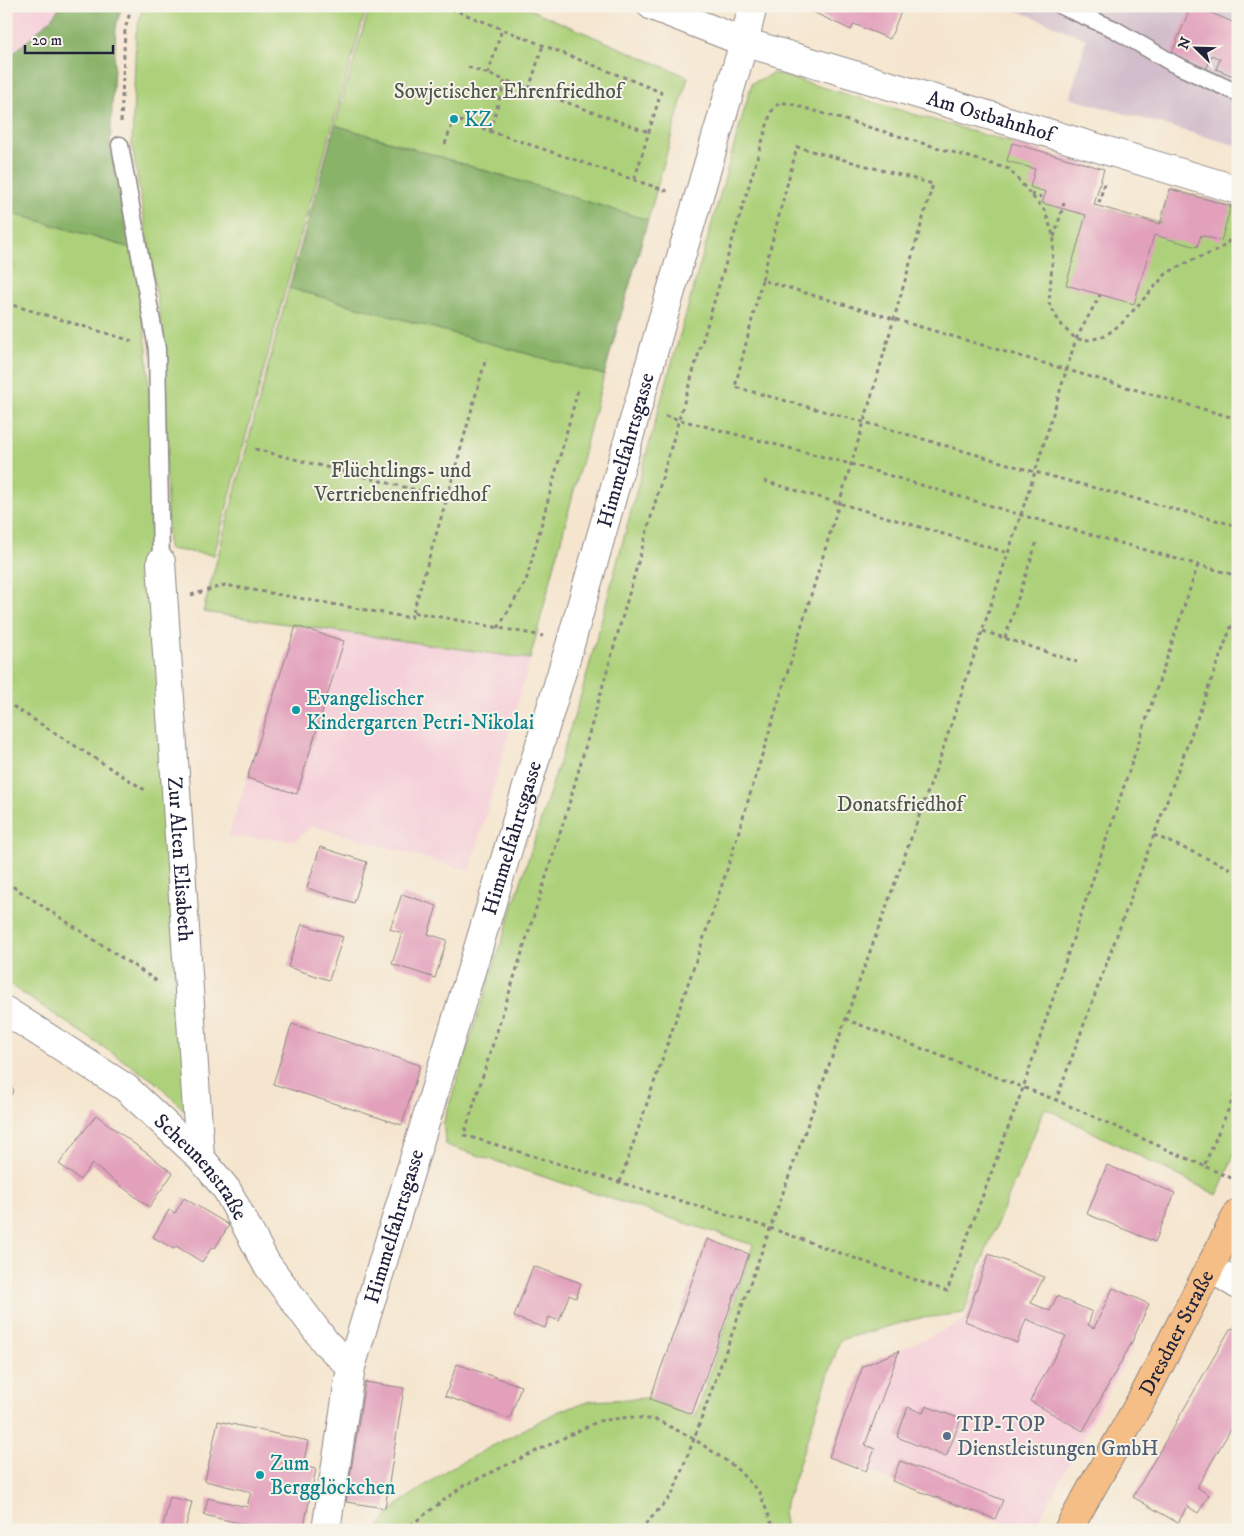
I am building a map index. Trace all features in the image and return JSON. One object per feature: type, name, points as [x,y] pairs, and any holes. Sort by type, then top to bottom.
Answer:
[{"type":"main road","name":"Dresdner Straße","points":[[1068,1530],[1144,1395],[1238,1213]]},
{"type":"street","name":"Am Ostbahnhof","points":[[652,6],[744,42],[1238,190]]},
{"type":"street","name":"Himmelfahrtsgasse","points":[[326,1530],[351,1367],[570,645],[753,6]]},
{"type":"street","name":"Zur Alten Elisabeth","points":[[161,562],[200,1157]]},
{"type":"street","name":"Scheunenstraße","points":[[6,1011],[126,1088],[200,1157],[227,1190],[266,1263],[326,1343],[351,1367]]},
{"type":"street","points":[[1211,1268],[1238,1285]]},
{"type":"lane","points":[[1061,6],[1114,29],[1174,64],[1238,93]]},
{"type":"lane","points":[[120,145],[157,349],[161,562]]},
{"type":"path","points":[[120,145],[125,29],[132,6]]},
{"type":"path","points":[[444,6],[661,92],[634,181]]},
{"type":"path","points":[[488,74],[502,29]]},
{"type":"path","points":[[529,89],[543,45]]},
{"type":"path","points":[[468,67],[648,132]]},
{"type":"path","points":[[490,131],[505,80]]},
{"type":"path","points":[[1054,238],[1045,211],[1009,169],[788,103],[779,103],[772,112],[679,419],[567,811],[464,1135],[770,1228],[947,1291],[1023,1088],[1198,565]]},
{"type":"path","points":[[444,144],[454,119],[634,181],[697,200]]},
{"type":"path","points":[[620,1182],[726,873],[840,504],[851,464],[864,422],[895,319],[933,184],[797,147],[735,387],[864,422],[1035,472],[1238,526]]},
{"type":"path","points":[[1030,194],[1041,197]]},
{"type":"path","points":[[1064,203],[1054,238],[1049,303],[1064,328],[1076,339],[1090,340],[1106,336],[1122,324],[1167,273],[1227,244],[1236,232],[1238,218]]},
{"type":"path","points":[[762,280],[1238,419]]},
{"type":"path","points":[[640,1530],[672,1495],[694,1440],[940,758],[1035,472],[1076,339],[1100,295]]},
{"type":"path","points":[[6,303],[157,349]]},
{"type":"path","points":[[209,590],[225,586],[411,618],[486,358]]},
{"type":"path","points":[[498,628],[526,581],[578,390]]},
{"type":"path","points":[[638,408],[657,415],[679,419],[851,464],[1021,515],[1238,576]]},
{"type":"path","points":[[255,449],[447,498]]},
{"type":"path","points":[[764,481],[1008,553]]},
{"type":"path","points":[[1005,638],[1037,541]]},
{"type":"path","points":[[1056,1100],[1238,608]]},
{"type":"path","points":[[413,612],[537,634],[570,645]]},
{"type":"path","points":[[983,631],[1078,662]]},
{"type":"path","points":[[6,702],[178,811]]},
{"type":"path","points":[[1154,835],[1238,872]]},
{"type":"path","points":[[6,882],[190,1003]]},
{"type":"path","points":[[846,1019],[1056,1100],[1238,1181]]},
{"type":"path","points":[[1204,1166],[1238,1087]]},
{"type":"path","points":[[404,1530],[463,1486],[599,1421],[630,1417],[657,1420],[694,1440],[735,1467],[760,1493],[774,1530]]},
{"type":"shaded area","points":[[6,6],[61,6],[50,20],[6,60]]},
{"type":"shaded area","points":[[1007,6],[1238,6],[1238,146],[1070,98],[1086,39]]},
{"type":"shaded area","points":[[296,626],[530,659],[470,871],[312,826],[296,840],[228,837]]},
{"type":"shaded area","points":[[979,1281],[1134,1345],[1033,1530],[1023,1530],[829,1457],[863,1366],[965,1321]]},
{"type":"green space","points":[[61,6],[122,6],[116,26],[110,148],[131,248],[6,211],[6,60],[50,20]]},
{"type":"green space","points":[[143,6],[367,6],[286,287],[214,555],[168,549],[163,335],[132,145],[136,33]]},
{"type":"green space","name":"Sowjetischer Ehrenfriedhof","points":[[370,6],[522,6],[688,77],[648,220],[335,125]]},
{"type":"green space","name":"Donatsfriedhof","points":[[774,73],[1012,143],[1094,205],[1160,223],[1170,189],[1238,208],[1238,1146],[1217,1195],[1045,1108],[979,1268],[964,1313],[915,1319],[840,1340],[783,1512],[786,1530],[376,1530],[399,1504],[447,1470],[559,1411],[592,1401],[649,1398],[695,1418],[753,1245],[446,1145],[443,1124],[582,692],[657,415],[752,83]]},
{"type":"green space","points":[[335,125],[648,220],[604,375],[289,288]]},
{"type":"green space","points":[[6,211],[131,248],[139,287],[147,349],[188,1114],[157,1083],[6,982]]},
{"type":"green space","name":"Flüchtlings- und Vertriebenenfriedhof","points":[[289,288],[604,375],[530,659],[203,612]]},
{"type":"building","points":[[813,6],[903,6],[890,39],[854,24],[851,30],[811,11]]},
{"type":"building","points":[[1191,6],[1235,23],[1238,17],[1238,78],[1216,69],[1220,59],[1212,55],[1206,70],[1171,55]]},
{"type":"building","points":[[1012,143],[1104,169],[1094,205],[1160,224],[1170,189],[1231,206],[1221,241],[1201,235],[1197,247],[1154,235],[1134,304],[1066,285],[1086,215],[1042,203],[1046,192],[1030,187],[1035,169],[1007,161]]},
{"type":"building","name":"Evangelischer Kindergarten Petri-Nikolai","points":[[296,626],[344,641],[297,794],[247,778]]},
{"type":"building","points":[[320,847],[367,862],[354,903],[307,888]]},
{"type":"building","points":[[402,894],[437,906],[428,934],[447,940],[435,978],[392,964],[402,933],[390,929]]},
{"type":"building","points":[[302,924],[343,937],[329,980],[288,967]]},
{"type":"building","points":[[292,1024],[420,1065],[402,1125],[273,1084]]},
{"type":"building","points":[[6,1085],[14,1090],[6,1102]]},
{"type":"building","points":[[96,1115],[173,1173],[149,1207],[92,1164],[80,1180],[59,1164]]},
{"type":"building","points":[[1107,1165],[1175,1193],[1155,1242],[1087,1214]]},
{"type":"building","points":[[184,1198],[229,1225],[215,1248],[212,1247],[202,1262],[176,1246],[174,1249],[153,1237],[169,1210],[175,1213]]},
{"type":"building","points":[[707,1239],[749,1254],[692,1414],[650,1399]]},
{"type":"building","points":[[989,1254],[1044,1277],[1031,1303],[1050,1311],[1057,1296],[1092,1312],[1088,1325],[1094,1328],[1113,1288],[1149,1304],[1131,1344],[1083,1431],[1030,1401],[1066,1336],[1026,1319],[1017,1343],[965,1321]]},
{"type":"building","points":[[533,1266],[581,1283],[576,1298],[569,1295],[559,1321],[549,1317],[545,1328],[514,1317]]},
{"type":"building","points":[[1238,1327],[1238,1417],[1197,1487],[1209,1495],[1198,1513],[1187,1506],[1178,1523],[1133,1497],[1230,1329]]},
{"type":"building","points":[[899,1351],[865,1445],[875,1449],[866,1471],[829,1457],[863,1366]]},
{"type":"building","points":[[457,1364],[521,1386],[510,1419],[445,1396]]},
{"type":"building","points":[[365,1382],[404,1388],[385,1508],[346,1502]]},
{"type":"building","points":[[926,1406],[961,1419],[946,1457],[897,1437],[908,1407],[923,1413]]},
{"type":"building","name":"Zum Bergglöckchen","points":[[218,1421],[308,1441],[303,1466],[316,1469],[303,1530],[269,1530],[204,1515],[208,1498],[247,1507],[251,1492],[205,1481]]},
{"type":"building","points":[[900,1461],[1003,1500],[995,1519],[892,1481]]},
{"type":"building","points":[[170,1497],[192,1502],[185,1530],[162,1530]]},
{"type":"place","name":"KZ","points":[[454,119]]},
{"type":"place","name":"Evangelischer Kindergarten Petri-Nikolai","points":[[296,710]]},
{"type":"place","name":"TIP-TOP Dienstleistungen GmbH","points":[[947,1436]]},
{"type":"place","name":"Zum Bergglöckchen","points":[[260,1475]]}]
